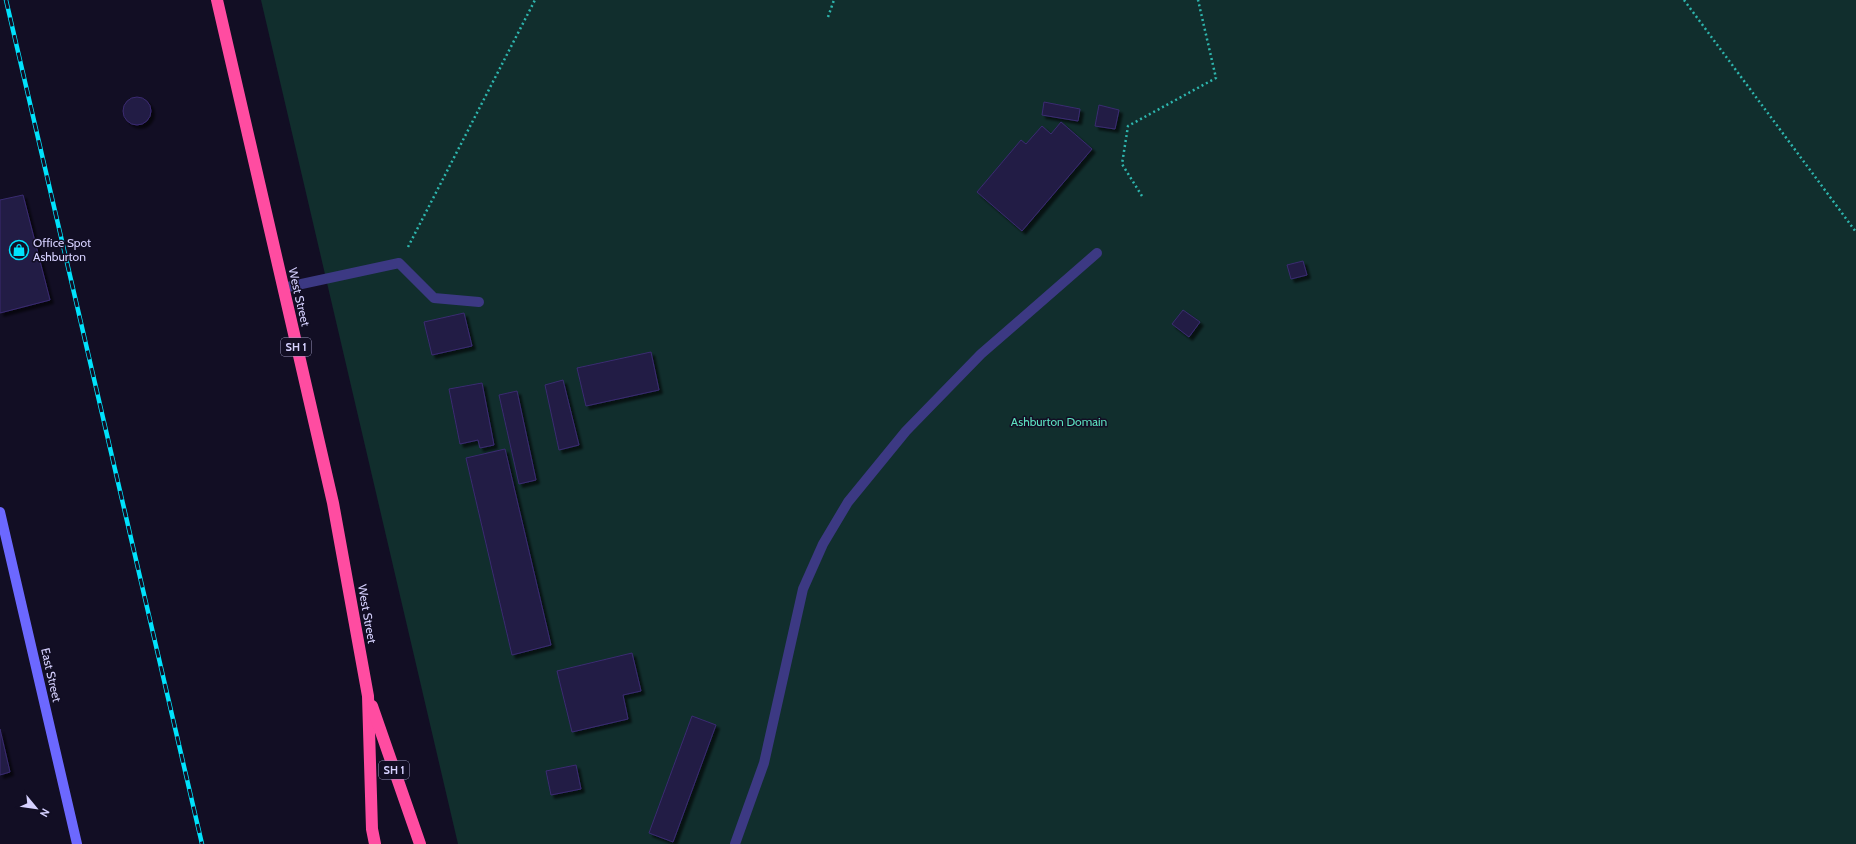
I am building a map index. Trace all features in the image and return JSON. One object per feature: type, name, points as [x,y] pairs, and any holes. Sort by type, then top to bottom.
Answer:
[{"type":"highway","name":"West Street","points":[[217,0],[333,503],[368,696],[372,829],[375,844]]},
{"type":"highway","name":"West Street","points":[[368,696],[420,844]]},
{"type":"main road","name":"East Street","points":[[0,512],[77,844]]},
{"type":"lane","points":[[735,844],[764,763],[803,589],[823,544],[848,502],[906,431],[981,354],[1097,253]]},
{"type":"lane","points":[[283,288],[399,263],[434,298],[479,302]]},
{"type":"path","points":[[399,263],[535,0]]},
{"type":"path","points":[[828,17],[834,0]]},
{"type":"path","points":[[1142,196],[1122,164],[1128,126],[1216,78],[1198,0]]},
{"type":"path","points":[[1684,0],[1856,232]]},
{"type":"green space","name":"Ashburton Domain","points":[[261,0],[1856,0],[1856,844],[458,844]]},
{"type":"building","points":[[137,97],[147,101],[151,111],[147,121],[137,125],[127,121],[123,111],[127,101]]},
{"type":"building","points":[[1044,102],[1080,109],[1078,121],[1042,115]]},
{"type":"building","points":[[1099,105],[1119,110],[1115,129],[1095,126]]},
{"type":"building","points":[[1061,122],[1092,149],[1022,231],[977,192],[1021,140],[1026,144],[1042,126],[1051,134]]},
{"type":"building","name":"Office Spot Ashburton","points":[[23,195],[50,300],[0,313],[0,200]]},
{"type":"building","points":[[1303,261],[1307,275],[1291,279],[1287,265]]},
{"type":"building","points":[[1183,310],[1200,322],[1189,337],[1172,324]]},
{"type":"building","points":[[464,313],[472,346],[432,355],[424,322]]},
{"type":"building","points":[[651,352],[659,390],[586,406],[577,368]]},
{"type":"building","points":[[563,380],[579,445],[559,450],[545,385]]},
{"type":"building","points":[[482,383],[494,445],[480,448],[478,440],[460,444],[449,389]]},
{"type":"building","points":[[517,391],[536,480],[519,484],[499,395]]},
{"type":"building","points":[[505,449],[551,645],[512,655],[466,458]]},
{"type":"building","points":[[632,653],[641,691],[623,695],[628,719],[572,732],[557,671]]},
{"type":"building","points":[[692,716],[716,725],[673,842],[649,833]]},
{"type":"building","points":[[0,729],[10,772],[0,775]]},
{"type":"building","points":[[576,765],[581,789],[551,795],[546,771]]},
{"type":"railway","points":[[6,0],[202,844]]},
{"type":"place","name":"Office Spot Ashburton","points":[[19,250]]}]
